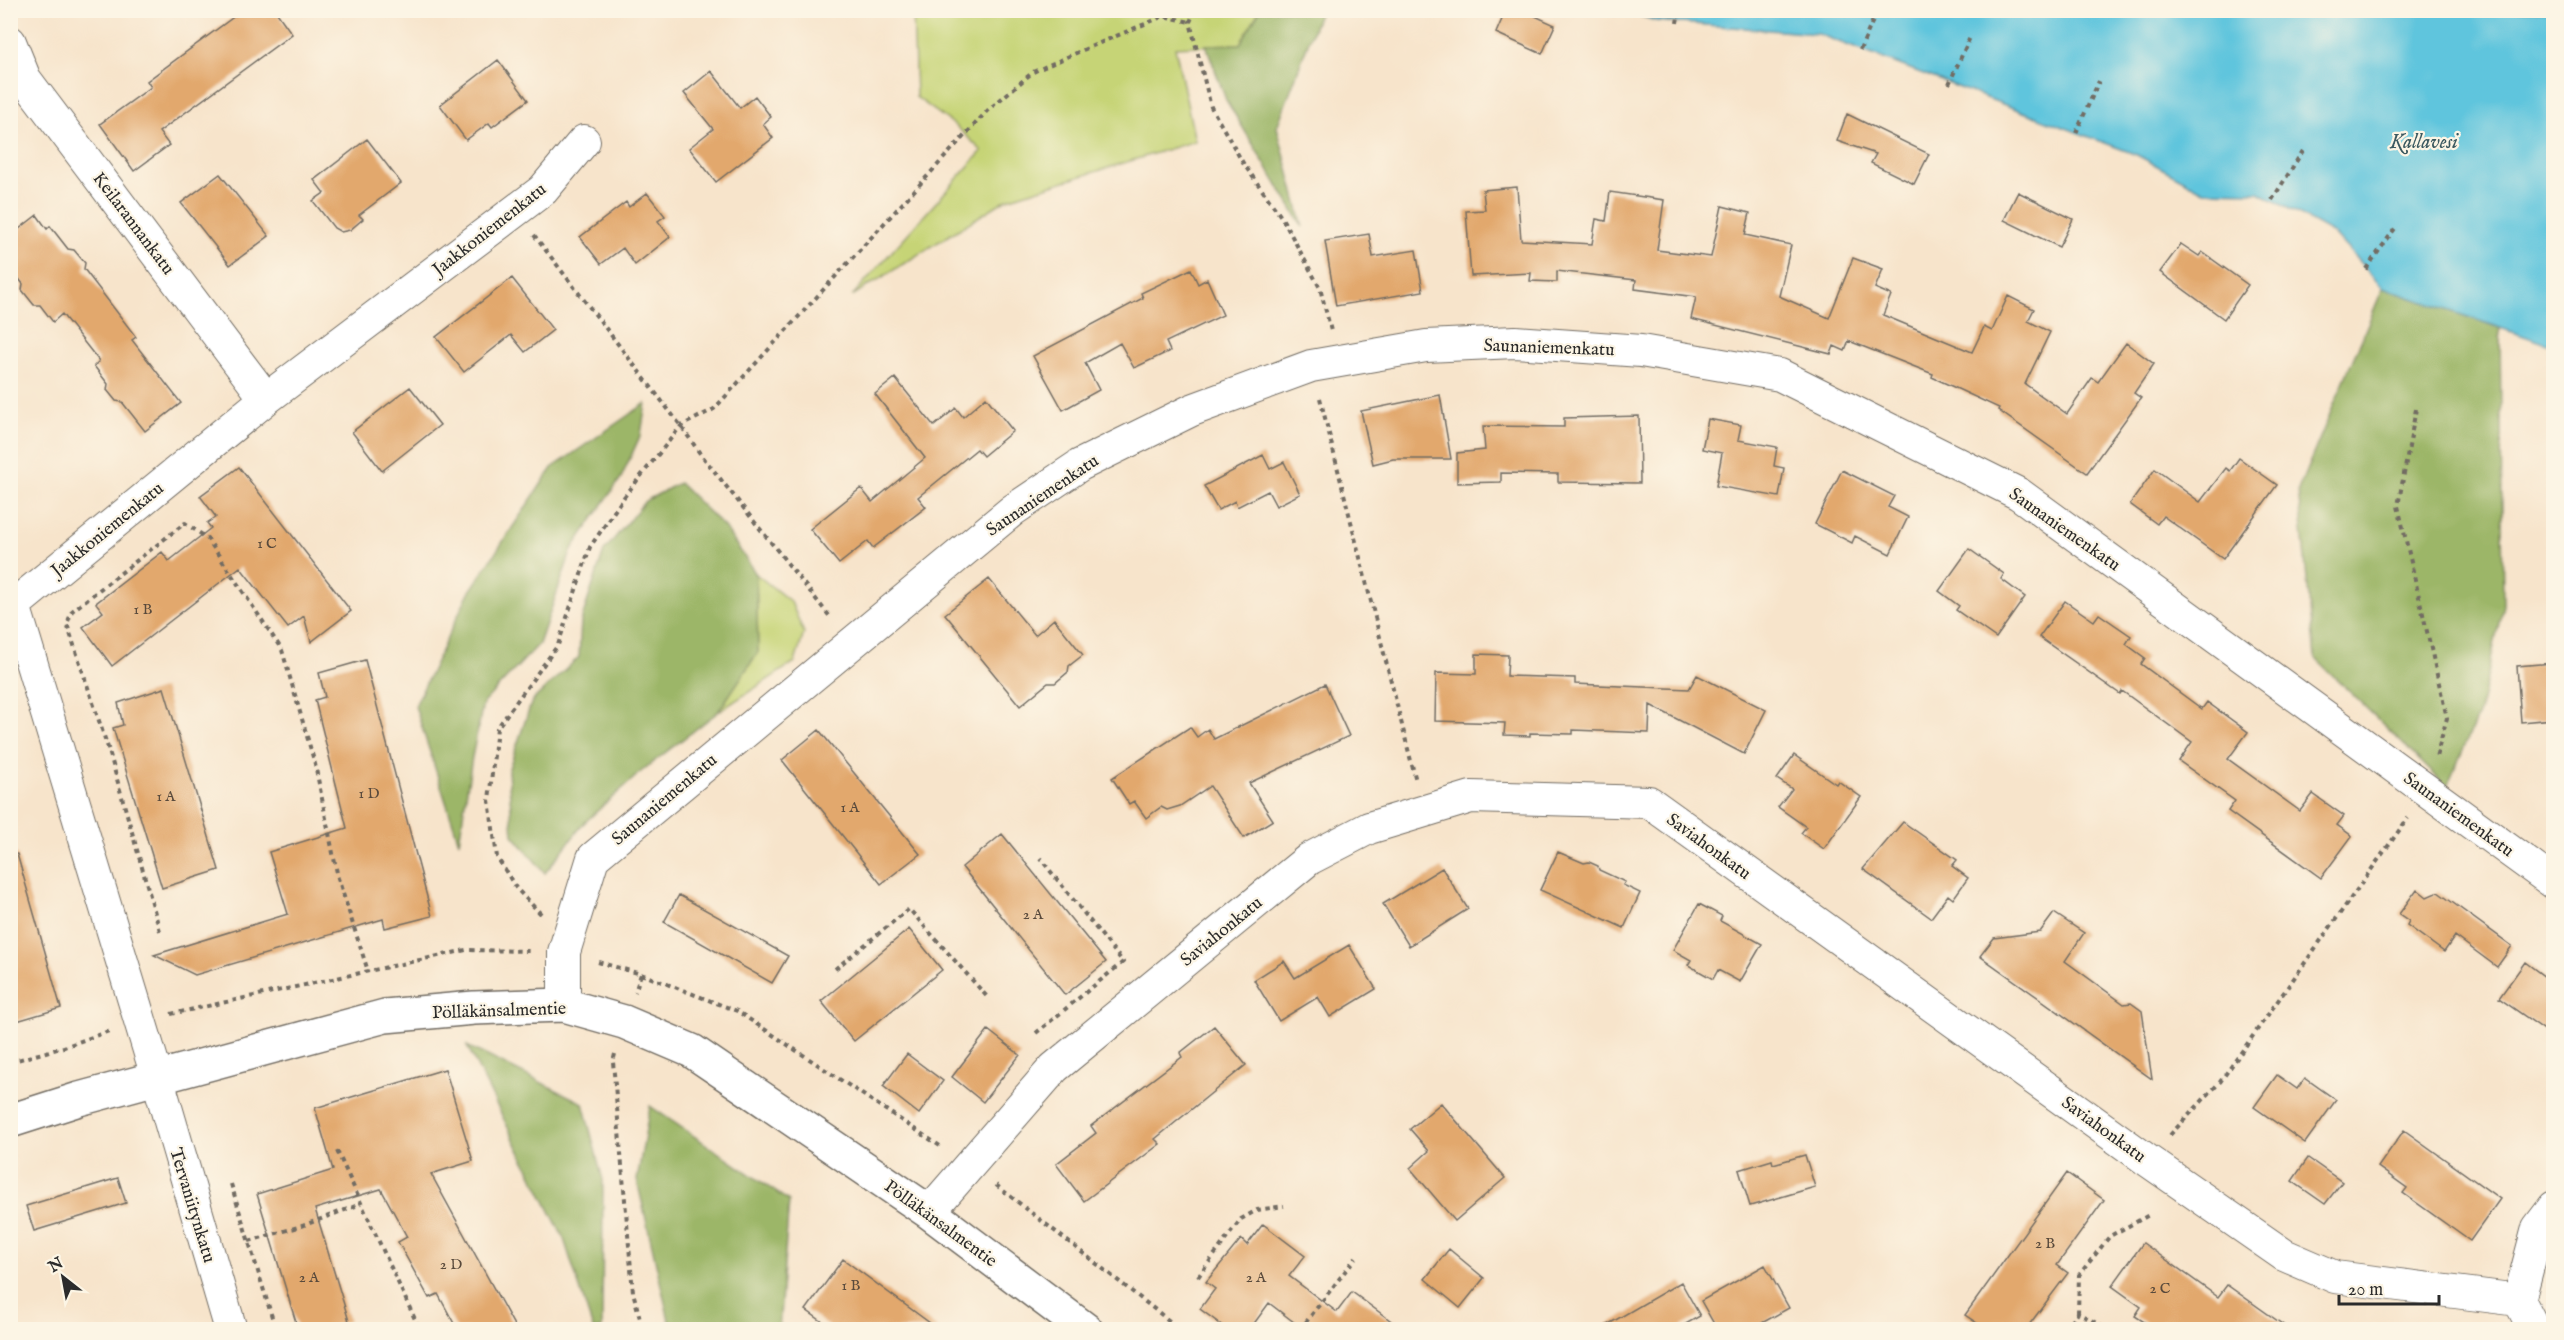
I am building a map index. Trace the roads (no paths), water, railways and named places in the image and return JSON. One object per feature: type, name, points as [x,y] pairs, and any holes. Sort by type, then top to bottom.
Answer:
[{"type":"street","name":"Keilarannankatu","points":[[10,42],[25,79],[266,399]]},
{"type":"street","name":"Jaakkoniemenkatu","points":[[158,1080],[12,605],[266,399],[543,190],[584,141]]},
{"type":"street","name":"Saunaniemenkatu","points":[[564,1005],[564,952],[593,858],[1013,510],[1080,465],[1192,410],[1324,364],[1426,346],[1515,342],[1641,351],[1780,375],[2019,494],[2553,884]]},
{"type":"street","name":"Saviahonkatu","points":[[929,1212],[1054,1068],[1310,859],[1369,828],[1471,797],[1649,802],[2147,1160],[2284,1255],[2335,1277],[2519,1300]]},
{"type":"street","name":"Pölläkänsalmentie","points":[[10,1121],[385,1016],[474,1008],[564,1005],[624,1022],[692,1051],[929,1212],[1086,1329]]},
{"type":"street","name":"Tervaniitynkatu","points":[[158,1080],[231,1329]]},
{"type":"street","points":[[2532,1329],[2519,1300],[2538,1228],[2553,1207]]},
{"type":"water","name":"Kallavesi","points":[[1625,11],[2553,11],[2553,346],[2383,288],[2334,234],[2259,192],[2204,191],[2137,155],[1818,34],[1656,21]]}]
